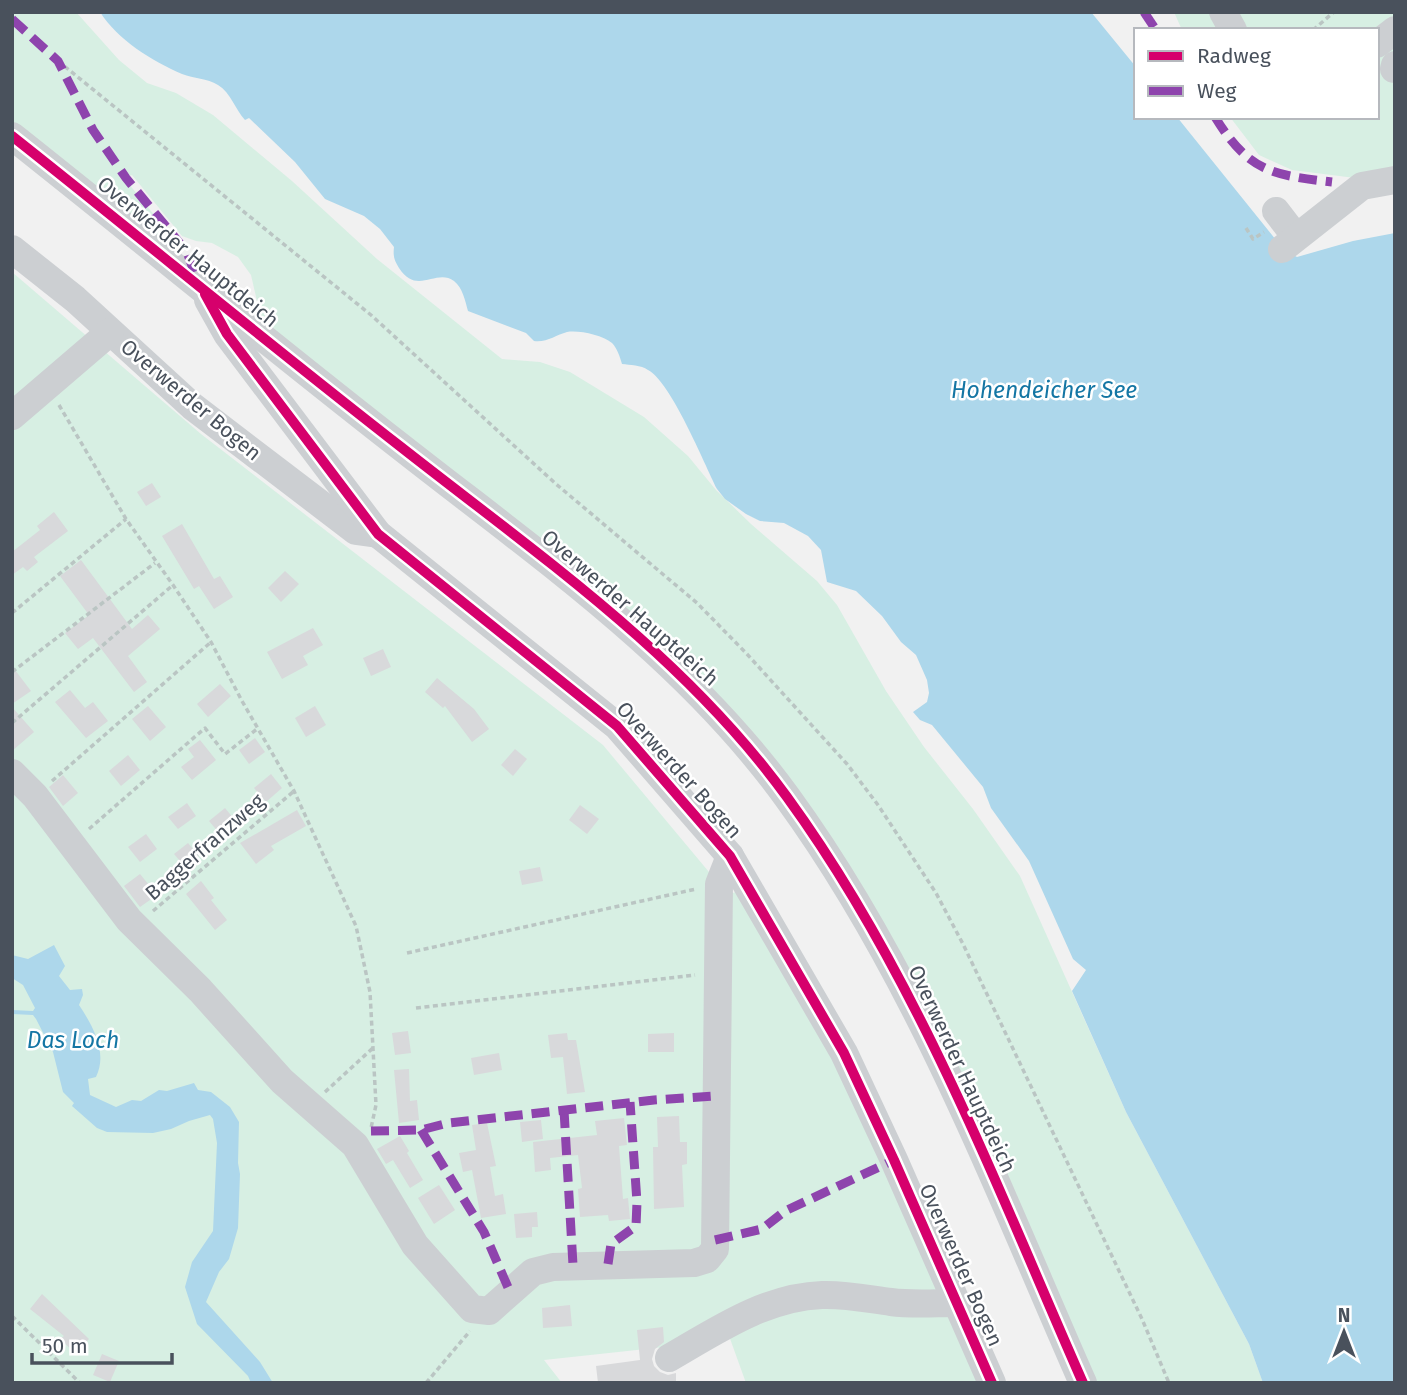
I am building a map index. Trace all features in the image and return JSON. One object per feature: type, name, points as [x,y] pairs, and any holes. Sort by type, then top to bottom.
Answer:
[{"type":"street","points":[[1223,12],[1232,28]]},
{"type":"street","points":[[1379,42],[1395,30]]},
{"type":"street","name":"Overwerder Hauptdeich","points":[[12,136],[322,386],[550,563],[681,674],[736,732],[786,796],[832,862],[900,982],[957,1098],[1083,1383]]},
{"type":"street","points":[[1332,182],[1362,186],[1395,180]]},
{"type":"street","points":[[1282,231],[1362,186]]},
{"type":"street","name":"Overwerder Bogen","points":[[12,249],[75,299],[192,406],[356,531],[378,534]]},
{"type":"street","name":"Overwerder Bogen","points":[[200,285],[227,334],[378,534],[617,726],[730,856],[844,1053],[992,1383]]},
{"type":"street","points":[[12,416],[110,332]]},
{"type":"street","points":[[12,774],[35,796],[117,906],[200,990],[282,1081],[355,1145],[415,1245],[472,1309],[489,1311],[533,1272],[584,1264],[694,1263],[707,1259],[715,1250],[719,884],[730,856]]},
{"type":"street","points":[[668,1358],[737,1319],[783,1301],[821,1295],[851,1296],[894,1303],[956,1303]]},
{"type":"path","points":[[1315,28],[1334,12]]},
{"type":"path","points":[[1246,228],[1254,239],[1282,231]]},
{"type":"path","points":[[47,385],[126,519],[211,642],[294,791],[356,926],[370,992],[374,1047],[376,1105],[365,1161]]},
{"type":"path","points":[[12,613],[126,519]]},
{"type":"path","points":[[12,672],[156,562]]},
{"type":"path","points":[[12,723],[173,585]]},
{"type":"path","points":[[35,796],[211,642]]},
{"type":"path","points":[[72,844],[205,728],[225,754],[257,728]]},
{"type":"path","points":[[407,953],[719,884]]},
{"type":"path","points":[[416,1008],[718,972]]},
{"type":"path","points":[[311,1105],[374,1047]]},
{"type":"path","points":[[426,1383],[489,1311]]},
{"type":"path","points":[[12,1316],[80,1383]]},
{"type":"green space","points":[[12,12],[76,12],[119,60],[147,83],[176,93],[213,115],[292,181],[377,259],[502,359],[540,362],[570,372],[644,417],[688,456],[716,490],[751,524],[817,581],[837,605],[886,691],[924,747],[973,809],[1020,876],[1126,1112],[1249,1344],[1263,1383],[1093,1383],[1026,1235],[762,749],[262,323],[251,275],[238,257],[212,243],[182,236],[132,175],[124,178],[173,238],[173,244],[168,246],[12,127]]},
{"type":"green space","points":[[1174,12],[1395,12],[1395,173],[1363,179],[1292,170],[1259,155],[1232,119],[1379,119],[1379,28],[1181,28]]},
{"type":"green space","points":[[12,272],[201,434],[603,745],[719,884],[733,893],[742,889],[837,1057],[984,1383],[746,1383],[724,1322],[683,1345],[544,1360],[562,1383],[12,1383]]},
{"type":"water","name":"Hohendeicher See","points":[[100,12],[1091,12],[1134,65],[1134,119],[1179,119],[1284,250],[1297,257],[1353,241],[1395,233],[1395,1383],[1263,1383],[1249,1344],[1126,1112],[1072,991],[1086,970],[1073,959],[1029,861],[991,808],[983,787],[932,725],[920,720],[913,712],[927,702],[929,693],[927,680],[916,655],[856,591],[827,582],[821,550],[808,536],[784,523],[760,521],[725,499],[717,489],[667,390],[657,377],[645,368],[622,364],[617,350],[608,340],[584,332],[567,332],[543,341],[534,341],[526,333],[468,311],[462,291],[454,281],[440,277],[420,281],[406,276],[395,260],[394,247],[380,229],[364,216],[325,199],[295,162],[249,118],[245,120],[222,88],[159,63],[126,40]]},
{"type":"water","name":"Das Loch","points":[[54,945],[65,966],[59,976],[70,990],[82,989],[79,1005],[94,1031],[100,1049],[96,1077],[88,1079],[90,1095],[116,1107],[132,1100],[141,1101],[159,1090],[167,1091],[194,1083],[198,1090],[211,1092],[230,1107],[239,1122],[238,1228],[229,1259],[219,1272],[206,1302],[260,1362],[273,1383],[251,1383],[248,1376],[197,1324],[185,1287],[192,1262],[213,1231],[217,1143],[213,1119],[210,1115],[153,1133],[107,1132],[97,1128],[72,1106],[74,1103],[63,1092],[53,1052],[36,1019],[33,1015],[12,1014],[12,1010],[33,1011],[35,1008],[23,985],[12,978],[12,955],[28,959]]},
{"type":"building","points":[[152,483],[161,497],[146,506],[137,492]]},
{"type":"building","points":[[54,512],[68,531],[34,557],[38,562],[27,571],[23,567],[12,575],[12,552],[40,530],[37,526]]},
{"type":"building","points":[[182,524],[214,579],[220,576],[233,597],[214,609],[199,586],[194,589],[162,536]]},
{"type":"building","points":[[81,560],[132,629],[148,615],[160,629],[128,656],[147,682],[134,692],[93,638],[78,649],[65,633],[89,615],[60,576]]},
{"type":"building","points":[[285,571],[299,584],[281,602],[268,588]]},
{"type":"building","points":[[313,628],[323,645],[303,656],[308,665],[282,679],[267,652]]},
{"type":"building","points":[[383,649],[391,667],[371,676],[363,658]]},
{"type":"building","points":[[12,666],[31,691],[12,704]]},
{"type":"building","points":[[437,678],[474,709],[489,729],[472,742],[445,706],[443,708],[425,692]]},
{"type":"building","points":[[220,684],[231,696],[208,717],[197,704]]},
{"type":"building","points":[[70,690],[85,708],[93,702],[108,721],[86,738],[55,702]]},
{"type":"building","points":[[148,706],[166,727],[150,741],[132,719]]},
{"type":"building","points":[[315,706],[326,725],[306,737],[295,718]]},
{"type":"building","points":[[12,707],[34,732],[12,751]]},
{"type":"building","points":[[255,738],[265,752],[249,764],[239,750]]},
{"type":"building","points":[[200,740],[216,760],[192,780],[181,767],[194,757],[188,749]]},
{"type":"building","points":[[515,749],[527,759],[513,776],[501,765]]},
{"type":"building","points":[[128,755],[140,770],[121,786],[109,771]]},
{"type":"building","points":[[271,774],[282,788],[266,802],[254,788]]},
{"type":"building","points":[[63,775],[78,793],[63,806],[49,787]]},
{"type":"building","points":[[187,803],[196,816],[178,829],[168,817]]},
{"type":"building","points":[[580,805],[599,819],[587,834],[569,820]]},
{"type":"building","points":[[225,808],[235,820],[219,833],[209,821]]},
{"type":"building","points":[[297,810],[306,826],[271,846],[274,850],[256,864],[240,843]]},
{"type":"building","points":[[146,834],[157,849],[140,862],[128,847]]},
{"type":"building","points":[[188,843],[199,856],[185,867],[174,854]]},
{"type":"building","points":[[540,867],[543,881],[522,885],[519,871]]},
{"type":"building","points":[[140,874],[157,895],[140,907],[124,886]]},
{"type":"building","points":[[201,881],[214,898],[211,900],[227,920],[215,930],[186,894]]},
{"type":"building","points":[[408,1031],[411,1053],[395,1055],[392,1033]]},
{"type":"building","points":[[567,1033],[568,1040],[576,1040],[585,1092],[567,1094],[563,1057],[551,1058],[548,1035]]},
{"type":"building","points":[[674,1033],[674,1052],[648,1052],[648,1034]]},
{"type":"building","points":[[499,1053],[502,1070],[474,1075],[471,1058]]},
{"type":"building","points":[[409,1069],[410,1101],[417,1100],[419,1120],[399,1123],[394,1070]]},
{"type":"building","points":[[679,1116],[680,1142],[687,1142],[687,1164],[682,1165],[684,1207],[654,1209],[653,1147],[658,1147],[657,1117]]},
{"type":"building","points":[[624,1118],[627,1145],[619,1146],[623,1199],[628,1198],[630,1219],[609,1221],[608,1215],[580,1217],[578,1189],[582,1188],[578,1155],[550,1158],[551,1170],[535,1172],[533,1142],[597,1135],[595,1121]]},
{"type":"building","points":[[541,1120],[543,1139],[522,1142],[520,1122]]},
{"type":"building","points":[[487,1123],[496,1166],[490,1167],[495,1196],[503,1194],[506,1214],[481,1218],[472,1170],[463,1172],[459,1153],[476,1150],[472,1125]]},
{"type":"building","points":[[400,1136],[423,1180],[410,1188],[393,1160],[386,1164],[377,1149]]},
{"type":"building","points":[[439,1185],[455,1210],[434,1224],[418,1198]]},
{"type":"building","points":[[537,1212],[538,1227],[532,1227],[532,1237],[516,1238],[514,1214]]},
{"type":"building","points":[[42,1294],[89,1339],[75,1353],[60,1339],[64,1336],[30,1309]]},
{"type":"building","points":[[570,1305],[572,1326],[543,1328],[542,1308]]},
{"type":"building","points":[[663,1327],[664,1342],[655,1349],[652,1359],[660,1372],[668,1375],[676,1373],[676,1383],[598,1383],[596,1366],[640,1360],[637,1330]]},
{"type":"building","points":[[102,1354],[119,1361],[110,1382],[93,1375]]},
{"type":"marked path","points":[[1144,12],[1155,28]]},
{"type":"marked path","points":[[12,19],[58,61],[93,130],[126,178],[187,252],[198,282]]},
{"type":"marked path","points":[[1216,119],[1239,149],[1264,168],[1293,177],[1332,182]]},
{"type":"marked path","points":[[371,1131],[421,1130],[448,1123],[654,1100],[716,1096]]},
{"type":"marked path","points":[[608,1264],[611,1244],[636,1226],[637,1202],[630,1102]]},
{"type":"marked path","points":[[564,1110],[573,1265]]},
{"type":"marked path","points":[[421,1130],[484,1232],[510,1292]]},
{"type":"marked path","points":[[715,1240],[762,1229],[785,1211],[894,1160]]},
{"type":"cycle path","points":[[12,136],[303,370],[556,567],[655,652],[702,697],[746,746],[787,797],[833,865],[914,1007],[985,1156],[1083,1383]]},
{"type":"cycle path","points":[[205,294],[227,334],[378,534],[617,726],[730,856],[844,1053],[992,1383]]}]
